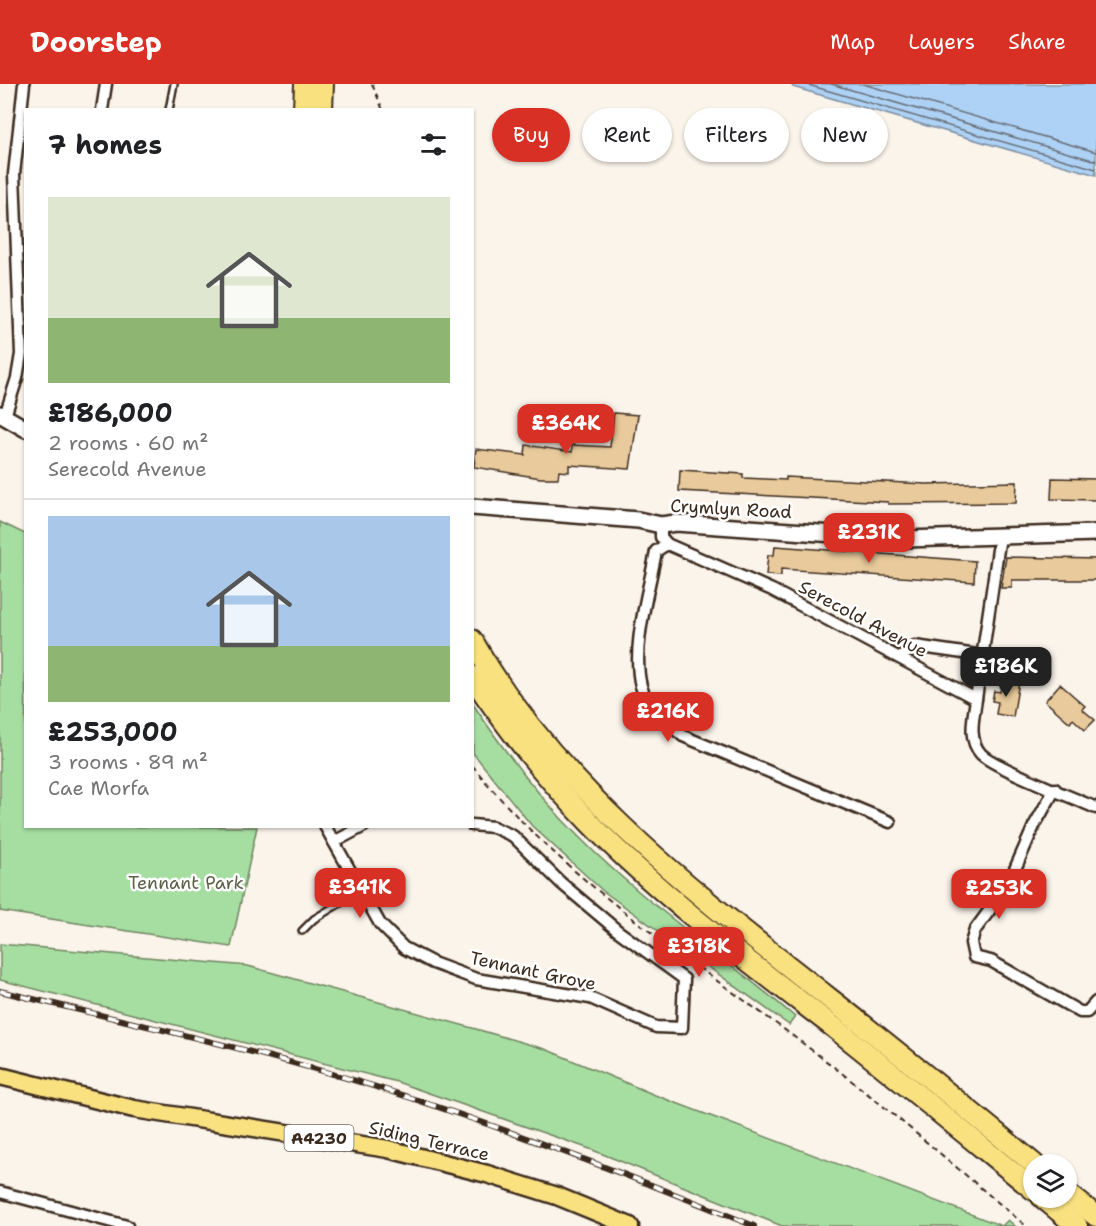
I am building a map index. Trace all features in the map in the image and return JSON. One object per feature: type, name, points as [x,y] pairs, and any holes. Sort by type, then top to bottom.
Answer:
[{"type":"highway","points":[[304,108],[305,84]]},
{"type":"highway","points":[[322,108],[323,84]]},
{"type":"highway","points":[[474,643],[514,704],[556,758],[603,809],[652,856],[712,907],[910,1061],[1023,1155]]},
{"type":"highway","points":[[474,679],[499,716],[542,770],[588,822],[639,870],[699,922],[891,1073],[1023,1181]]},
{"type":"highway","points":[[1077,1200],[1096,1216]]},
{"type":"highway","points":[[1055,1208],[1077,1226]]},
{"type":"main road","name":"Siding Terrace","points":[[0,1076],[134,1109],[388,1149],[537,1190],[630,1226]]},
{"type":"street","points":[[24,84],[14,174],[21,354],[17,378],[2,415],[24,428]]},
{"type":"street","points":[[102,108],[106,84]]},
{"type":"street","name":"Crymlyn Road","points":[[474,507],[638,520],[661,525],[676,523],[906,539],[1096,533]]},
{"type":"street","points":[[661,525],[661,537],[667,544],[656,551],[639,649],[641,687],[656,714],[683,736],[890,822]]},
{"type":"street","points":[[1000,536],[972,733],[980,753],[996,763],[1096,808]]},
{"type":"street","name":"Serecold Avenue","points":[[667,544],[772,590],[976,699]]},
{"type":"street","points":[[900,657],[915,646],[984,656]]},
{"type":"street","points":[[1055,789],[1034,826],[1008,885],[975,930],[971,943],[974,957],[991,961],[1080,1012],[1087,1012],[1096,1002]]},
{"type":"street","name":"Tennant Grove","points":[[326,828],[380,924],[404,948],[433,963],[476,979],[590,998],[656,1027],[682,1028],[684,979],[618,932],[561,883],[513,836],[494,826],[474,825]]},
{"type":"street","points":[[334,842],[360,828]]},
{"type":"street","points":[[0,1192],[128,1226]]},
{"type":"lane","points":[[169,108],[174,84]]},
{"type":"lane","points":[[302,931],[314,920],[360,891]]},
{"type":"path","points":[[372,84],[382,108]]},
{"type":"path","points":[[474,767],[524,824],[594,888],[819,1055],[1026,1226]]},
{"type":"green space","name":"Tennant Park","points":[[0,522],[24,534],[24,828],[257,828],[231,947],[0,911]]},
{"type":"green space","points":[[474,705],[522,773],[578,836],[603,861],[657,907],[795,1017],[789,1025],[603,891],[532,826],[474,754]]},
{"type":"green space","points":[[0,944],[248,966],[476,1029],[545,1049],[655,1095],[1002,1226],[782,1226],[590,1149],[397,1082],[0,980]]},
{"type":"green space","points":[[1008,1220],[1015,1226],[1002,1226]]},
{"type":"water","points":[[791,84],[1096,84],[1096,175],[888,115],[888,108],[865,108],[793,87]]},
{"type":"building","points":[[614,413],[638,415],[630,469],[569,465],[569,472],[559,471],[558,478],[541,478],[474,467],[476,449],[525,455],[526,445],[572,452],[572,445],[610,447]]},
{"type":"building","points":[[680,470],[743,474],[743,478],[786,480],[786,477],[926,484],[1017,482],[1016,503],[888,504],[888,502],[679,491]]},
{"type":"building","points":[[1052,478],[1096,479],[1096,500],[1051,499]]},
{"type":"building","points":[[775,546],[975,561],[974,582],[781,569],[781,576],[766,575],[768,555],[774,555]]},
{"type":"building","points":[[1006,557],[1096,559],[1096,580],[1012,580],[1012,588],[1001,588]]},
{"type":"building","points":[[1002,679],[1019,682],[1013,717],[996,714],[998,702],[992,701],[994,691],[1000,692]]},
{"type":"building","points":[[1060,684],[1085,706],[1082,709],[1095,720],[1085,730],[1073,719],[1070,723],[1045,701]]},
{"type":"railway","points":[[0,991],[152,1027],[355,1080],[581,1158],[754,1226]]}]
